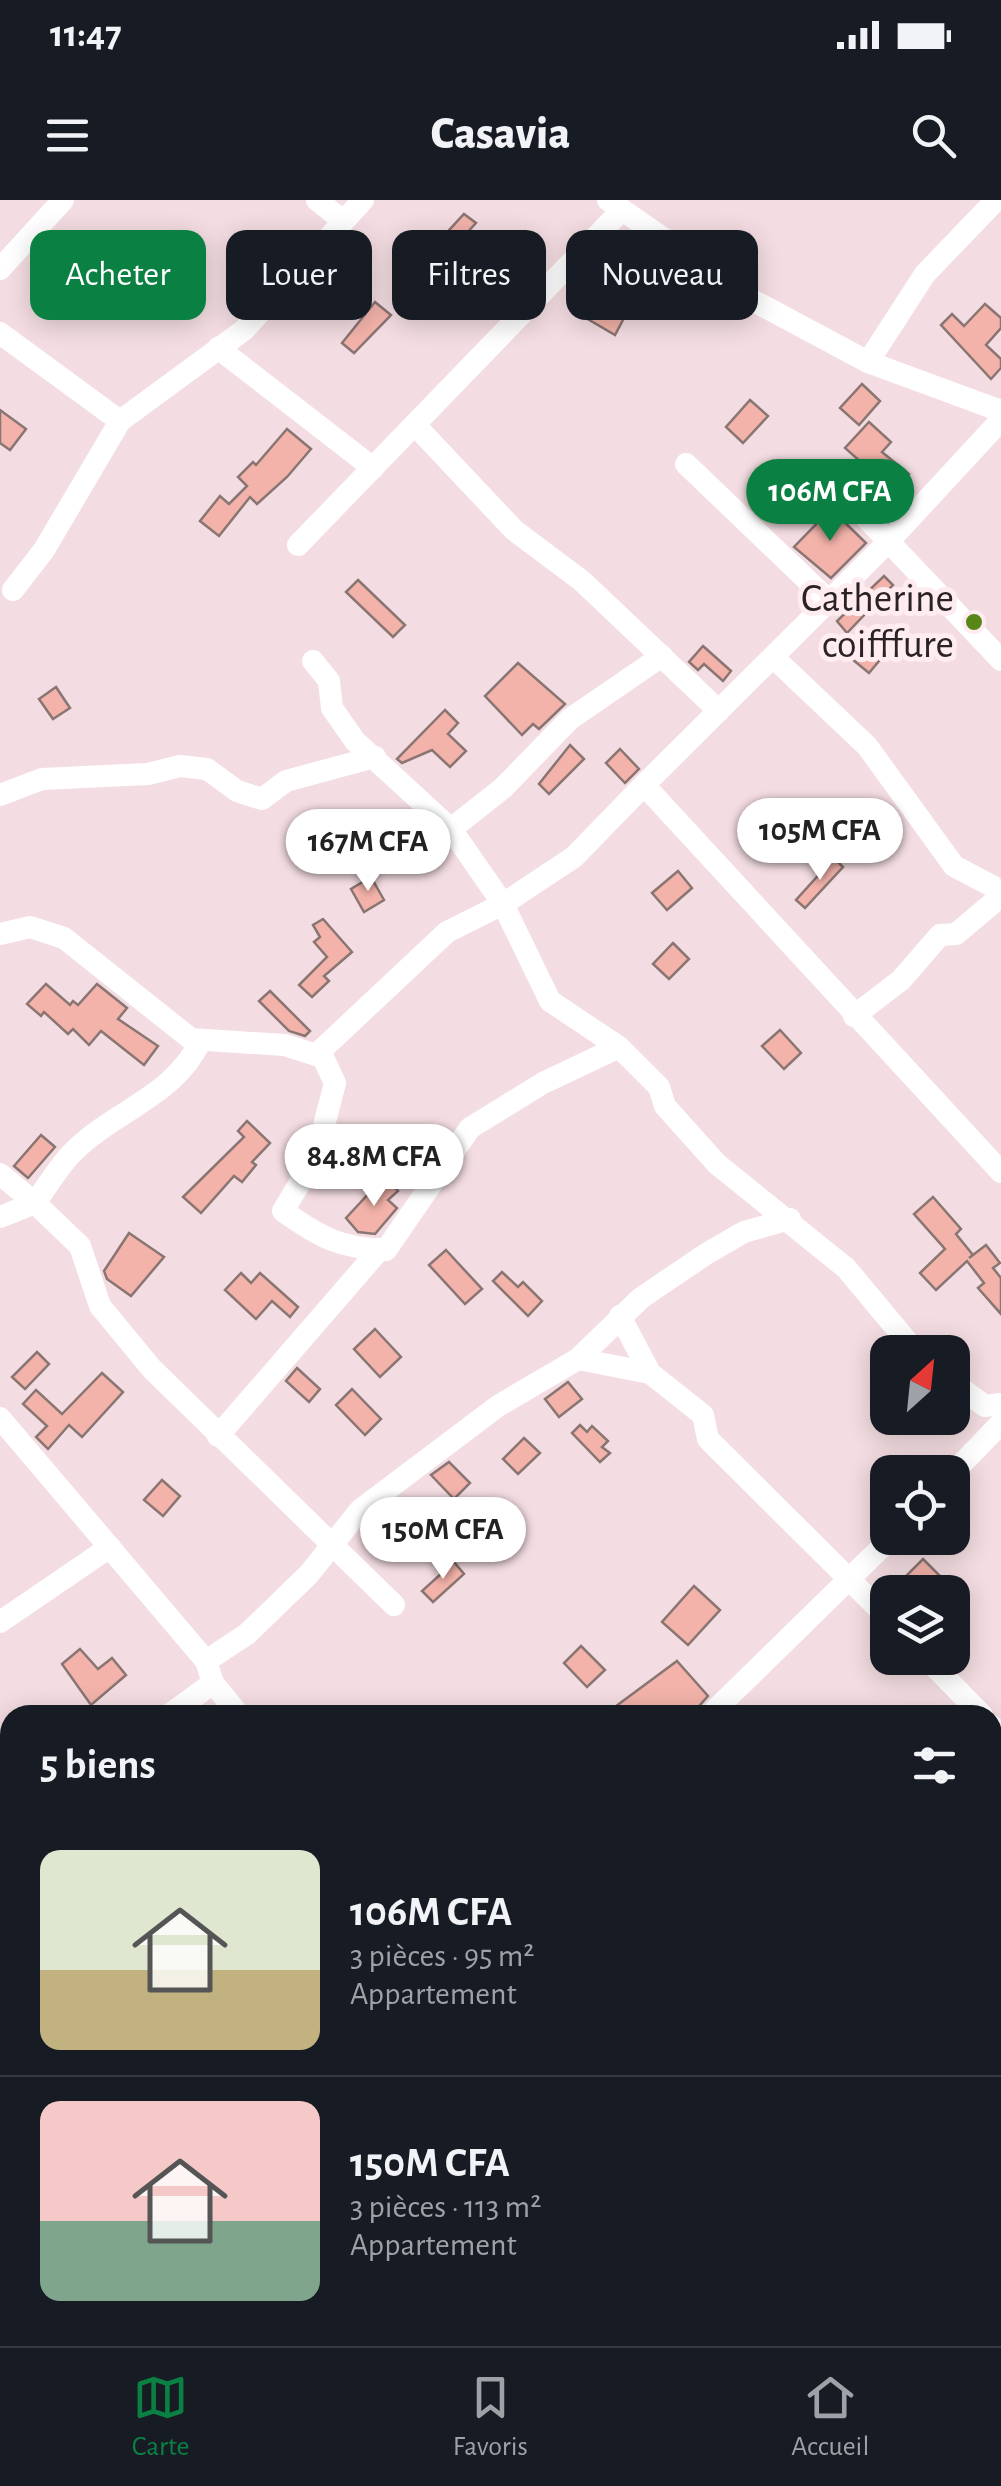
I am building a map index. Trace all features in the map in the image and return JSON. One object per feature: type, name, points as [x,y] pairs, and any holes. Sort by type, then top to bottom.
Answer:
[{"type":"street","points":[[0,269],[63,200]]},
{"type":"street","points":[[316,200],[343,221]]},
{"type":"street","points":[[13,590],[44,550],[120,421],[244,330],[362,200]]},
{"type":"street","points":[[868,362],[925,274],[996,200]]},
{"type":"street","points":[[298,545],[415,425],[615,205],[752,300],[868,362],[1001,410]]},
{"type":"street","points":[[0,333],[120,421]]},
{"type":"street","points":[[218,348],[374,468]]},
{"type":"street","points":[[0,934],[30,928],[64,938],[191,1038],[285,1045],[316,1056],[447,932],[503,904],[574,857],[889,542],[1001,420]]},
{"type":"street","points":[[415,425],[514,530],[582,581],[719,711]]},
{"type":"street","points":[[686,464],[829,601]]},
{"type":"street","points":[[832,482],[1001,660]]},
{"type":"street","points":[[451,829],[502,788],[570,719],[662,656]]},
{"type":"street","points":[[773,657],[867,746],[954,866],[992,886],[1000,897],[956,934],[940,934],[901,980],[854,1016]]},
{"type":"street","points":[[313,661],[330,680],[332,708],[355,741],[451,829],[503,904],[550,1001],[619,1047],[659,1087],[664,1106],[717,1164],[846,1268],[902,1335]]},
{"type":"street","points":[[0,795],[42,779],[148,774],[180,766],[207,769],[238,791],[262,800],[286,781],[375,757]]},
{"type":"street","points":[[644,785],[1001,1172]]},
{"type":"street","points":[[0,1217],[35,1203],[72,1153],[132,1104],[148,1100],[172,1082],[190,1064],[202,1040]]},
{"type":"street","points":[[320,1052],[334,1084],[316,1156],[284,1211],[315,1234],[352,1250],[386,1250],[424,1201],[470,1128],[530,1090],[619,1047]]},
{"type":"street","points":[[0,1174],[80,1246],[100,1306],[218,1436],[394,1605]]},
{"type":"street","points":[[179,1705],[375,1499],[498,1406],[578,1359],[620,1316],[706,1254],[744,1232],[790,1219]]},
{"type":"street","points":[[218,1436],[380,1250]]},
{"type":"street","points":[[620,1316],[650,1373],[703,1415],[708,1439],[870,1600]]},
{"type":"street","points":[[578,1359],[650,1373]]},
{"type":"street","points":[[970,1395],[985,1406],[1001,1404]]},
{"type":"street","points":[[0,1418],[110,1548],[232,1705]]},
{"type":"street","points":[[970,1456],[1001,1424]]},
{"type":"street","points":[[0,1622],[110,1548]]},
{"type":"street","points":[[720,1705],[874,1555]]},
{"type":"street","points":[[943,1675],[972,1705]]},
{"type":"building","points":[[464,214],[476,223],[470,230],[449,230]]},
{"type":"building","points":[[375,302],[391,315],[354,353],[342,343],[361,320],[372,320]]},
{"type":"building","points":[[985,304],[1001,318],[1001,328],[986,345],[1001,359],[1001,368],[991,379],[941,325],[952,314],[964,326]]},
{"type":"building","points":[[589,320],[623,320],[615,335]]},
{"type":"building","points":[[862,384],[880,401],[859,425],[840,408]]},
{"type":"building","points":[[750,400],[768,416],[743,443],[726,427]]},
{"type":"building","points":[[0,410],[26,429],[10,450],[0,443]]},
{"type":"building","points":[[869,422],[891,442],[882,452],[909,474],[881,502],[859,480],[869,469],[845,448]]},
{"type":"building","points":[[287,429],[311,449],[257,504],[250,497],[219,536],[200,521],[220,496],[229,504],[247,486],[238,477],[253,462],[256,465]]},
{"type":"building","points":[[831,509],[866,543],[831,578],[794,547]]},
{"type":"building","points":[[884,576],[893,585],[847,633],[837,621]]},
{"type":"building","points":[[358,580],[405,625],[393,637],[346,592]]},
{"type":"building","points":[[868,639],[884,655],[869,673],[852,659]]},
{"type":"building","points":[[703,646],[731,671],[723,681],[704,664],[698,670],[689,662]]},
{"type":"building","points":[[518,663],[565,704],[539,729],[533,724],[522,735],[485,696]]},
{"type":"building","points":[[56,687],[70,708],[53,719],[39,699]]},
{"type":"building","points":[[445,710],[458,723],[448,734],[466,751],[450,767],[432,750],[402,763],[397,759]]},
{"type":"building","points":[[570,745],[584,759],[549,794],[539,784]]},
{"type":"building","points":[[620,749],[639,769],[625,783],[606,763]]},
{"type":"building","points":[[834,858],[843,867],[805,908],[796,900]]},
{"type":"building","points":[[678,871],[692,888],[667,910],[652,893]]},
{"type":"building","points":[[371,877],[384,900],[364,912],[351,889]]},
{"type":"building","points":[[323,919],[352,952],[324,976],[329,981],[312,997],[299,985],[327,957],[314,942],[320,937],[313,925]]},
{"type":"building","points":[[673,943],[689,959],[669,979],[653,964]]},
{"type":"building","points":[[46,984],[70,1005],[73,1001],[78,1005],[97,984],[127,1008],[118,1019],[158,1046],[144,1065],[101,1031],[89,1045],[73,1029],[68,1034],[44,1012],[41,1016],[27,1004]]},
{"type":"building","points":[[270,991],[310,1031],[305,1036],[289,1031],[259,1001]]},
{"type":"building","points":[[780,1030],[801,1053],[784,1069],[762,1046]]},
{"type":"building","points":[[247,1121],[270,1143],[252,1162],[256,1165],[242,1182],[234,1176],[201,1213],[183,1197],[244,1137],[238,1131]]},
{"type":"building","points":[[41,1135],[55,1147],[28,1178],[14,1166]]},
{"type":"building","points":[[385,1176],[398,1191],[388,1200],[397,1208],[375,1234],[358,1232],[346,1218]]},
{"type":"building","points":[[933,1197],[961,1229],[956,1234],[973,1255],[986,1245],[1000,1263],[993,1268],[1001,1278],[1001,1314],[978,1288],[984,1283],[967,1261],[936,1290],[920,1273],[945,1249],[914,1214]]},
{"type":"building","points":[[129,1233],[164,1257],[131,1296],[107,1279],[104,1271]]},
{"type":"building","points":[[446,1250],[482,1289],[465,1304],[429,1265]]},
{"type":"building","points":[[502,1272],[518,1287],[523,1282],[542,1301],[528,1316],[493,1281]]},
{"type":"building","points":[[241,1273],[251,1283],[260,1273],[298,1307],[290,1317],[272,1301],[256,1319],[225,1290]]},
{"type":"building","points":[[375,1329],[401,1357],[380,1377],[354,1349]]},
{"type":"building","points":[[37,1352],[49,1364],[25,1389],[12,1377]]},
{"type":"building","points":[[297,1368],[320,1389],[309,1402],[286,1381]]},
{"type":"building","points":[[102,1373],[123,1392],[82,1437],[69,1425],[48,1449],[36,1437],[47,1426],[23,1404],[36,1390],[62,1414]]},
{"type":"building","points":[[568,1382],[582,1399],[559,1417],[545,1399]]},
{"type":"building","points":[[352,1389],[381,1419],[365,1435],[336,1405]]},
{"type":"building","points":[[580,1425],[587,1432],[592,1426],[608,1441],[602,1447],[610,1453],[600,1462],[572,1433]]},
{"type":"building","points":[[524,1438],[540,1453],[518,1474],[503,1459]]},
{"type":"building","points":[[449,1462],[470,1483],[454,1499],[431,1475]]},
{"type":"building","points":[[162,1480],[180,1496],[163,1516],[144,1500]]},
{"type":"building","points":[[923,1559],[939,1575],[907,1575]]},
{"type":"building","points":[[454,1562],[464,1574],[433,1602],[422,1591]]},
{"type":"building","points":[[694,1586],[720,1610],[688,1645],[662,1622]]},
{"type":"building","points":[[581,1646],[605,1670],[587,1687],[564,1663]]},
{"type":"building","points":[[80,1649],[98,1669],[112,1658],[126,1675],[91,1705],[62,1664]]},
{"type":"building","points":[[677,1661],[708,1696],[700,1705],[618,1705]]},
{"type":"place","name":"Catherine coifffure","points":[[974,622]]}]
